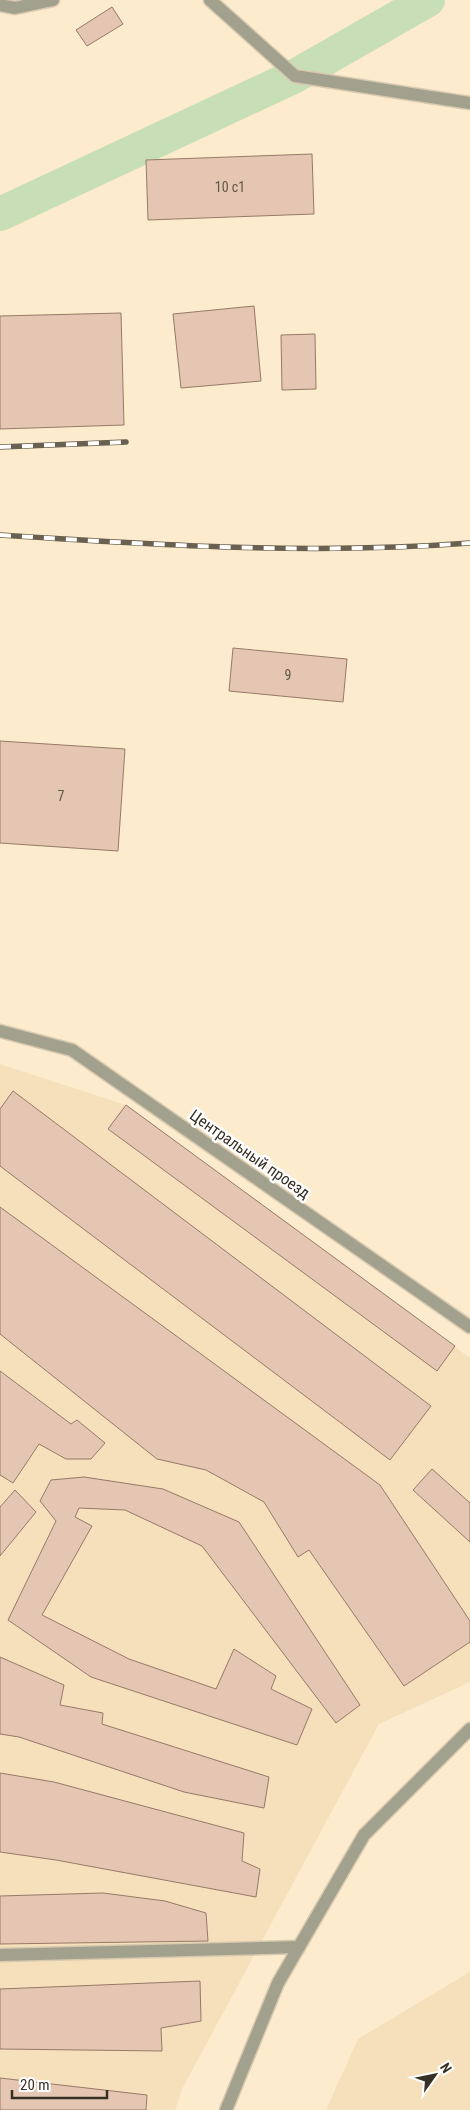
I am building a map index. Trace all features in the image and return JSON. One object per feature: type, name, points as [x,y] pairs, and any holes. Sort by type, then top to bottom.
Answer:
[{"type":"street","points":[[0,5],[15,8],[53,0]]},
{"type":"street","points":[[210,0],[295,76],[470,103]]},
{"type":"street","name":"Центральный проезд","points":[[0,1031],[72,1050],[470,1327]]},
{"type":"street","points":[[226,2110],[278,1983],[364,1834],[470,1729]]},
{"type":"street","points":[[0,1955],[299,1947]]},
{"type":"shaded area","points":[[0,1064],[126,1105],[470,1358],[470,1682],[379,1724],[182,2089],[175,2110],[0,2110]]},
{"type":"shaded area","points":[[470,1972],[470,2110],[326,2110],[358,2039]]},
{"type":"building","points":[[112,7],[123,24],[87,46],[76,30]]},
{"type":"building","points":[[312,154],[314,214],[148,220],[146,160]]},
{"type":"building","points":[[254,306],[261,381],[181,388],[173,314]]},
{"type":"building","points":[[121,313],[124,425],[0,429],[0,316]]},
{"type":"building","points":[[315,334],[316,389],[282,390],[281,335]]},
{"type":"building","points":[[233,648],[347,659],[343,702],[229,691]]},
{"type":"building","points":[[0,741],[125,749],[118,851],[0,843]]},
{"type":"building","points":[[13,1091],[431,1406],[390,1460],[0,1166],[0,1109]]},
{"type":"building","points":[[126,1105],[455,1346],[437,1371],[108,1129]]},
{"type":"building","points":[[0,1207],[380,1485],[470,1621],[470,1642],[404,1686],[309,1550],[298,1557],[264,1502],[206,1470],[157,1459],[0,1334]]},
{"type":"building","points":[[0,1371],[71,1424],[77,1420],[105,1443],[91,1459],[66,1459],[39,1444],[13,1483],[0,1475]]},
{"type":"building","points":[[432,1469],[470,1503],[470,1542],[413,1490]]},
{"type":"building","points":[[84,1477],[163,1489],[239,1522],[360,1705],[336,1723],[202,1546],[125,1510],[79,1508],[75,1517],[92,1526],[42,1615],[129,1659],[216,1689],[234,1649],[276,1676],[271,1689],[312,1709],[297,1745],[91,1677],[8,1620],[56,1521],[40,1501],[51,1480]]},
{"type":"building","points":[[15,1490],[36,1512],[0,1556],[0,1507]]},
{"type":"building","points":[[0,1657],[64,1685],[60,1705],[103,1713],[102,1724],[269,1777],[264,1808],[184,1792],[19,1737],[0,1734]]},
{"type":"building","points":[[0,1773],[54,1782],[244,1833],[242,1861],[260,1869],[256,1897],[56,1860],[0,1852]]},
{"type":"building","points":[[103,1893],[165,1901],[206,1913],[208,1941],[0,1944],[0,1896]]},
{"type":"building","points":[[200,1981],[201,2021],[161,2028],[162,2051],[0,2049],[0,1989]]},
{"type":"building","points":[[0,2078],[147,2095],[146,2110],[0,2110]]},
{"type":"waterway","points":[[0,214],[295,76],[428,0]]},
{"type":"railway","points":[[0,447],[126,442]]},
{"type":"railway","points":[[0,535],[176,545],[293,548],[411,547],[470,543]]}]
